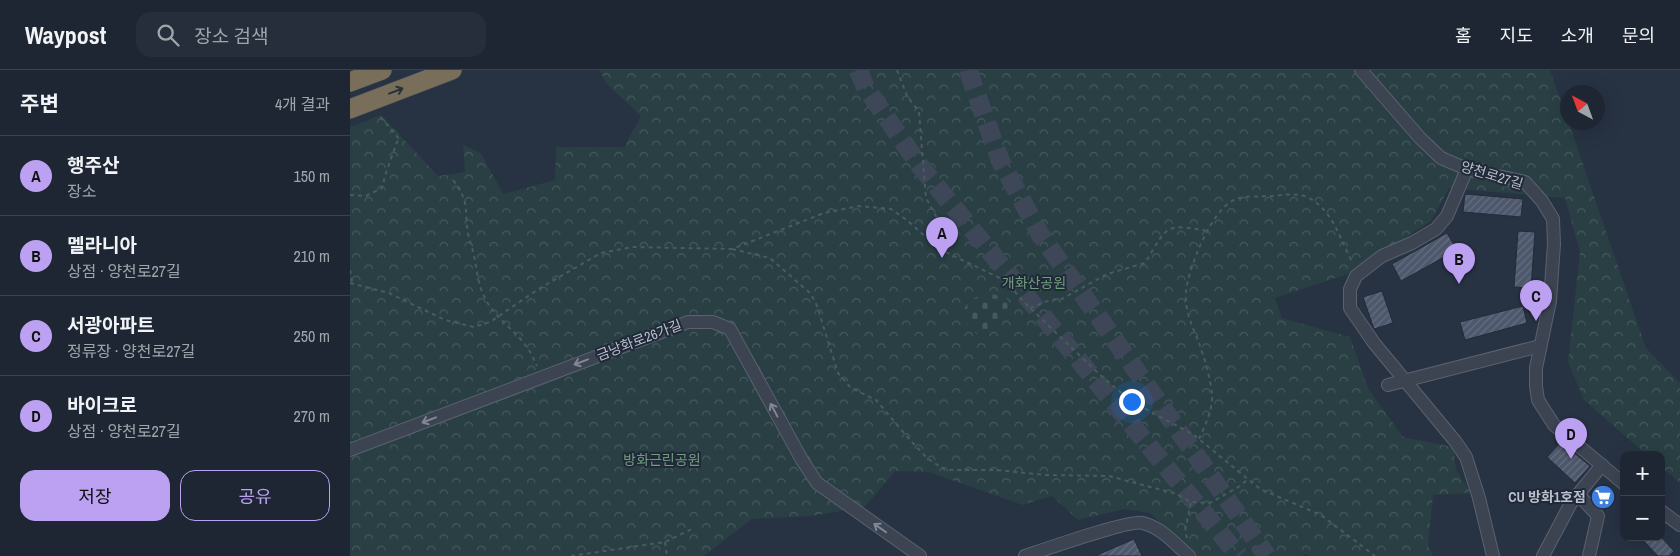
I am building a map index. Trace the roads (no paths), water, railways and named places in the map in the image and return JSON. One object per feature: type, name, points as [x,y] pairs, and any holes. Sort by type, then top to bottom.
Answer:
[{"type":"highway","points":[[350,82],[382,70]]},
{"type":"highway","points":[[350,109],[452,70]]},
{"type":"street","name":"양천로27길","points":[[1361,70],[1420,138],[1441,158],[1467,169],[1525,182],[1542,201],[1553,219],[1554,244],[1550,300],[1536,368],[1538,400],[1554,425],[1620,481]]},
{"type":"street","points":[[1467,169],[1447,216],[1436,229],[1412,243],[1382,256],[1356,276],[1350,289],[1350,308],[1374,343],[1466,457],[1479,498],[1493,556]]},
{"type":"street","name":"금낭화로26가길","points":[[350,450],[688,322],[713,322],[730,329],[784,430],[817,483],[920,556]]},
{"type":"street","points":[[1388,385],[1540,346]]},
{"type":"street","points":[[1544,556],[1571,503],[1602,465]]},
{"type":"street","points":[[1578,494],[1598,516],[1588,556]]},
{"type":"street","points":[[1665,514],[1680,525]]},
{"type":"street","points":[[1025,556],[1105,530],[1140,522],[1161,530],[1188,556]]},
{"type":"tunnel","points":[[858,70],[866,88],[920,166],[1239,556]]},
{"type":"tunnel","points":[[969,70],[1000,160],[1040,234],[1267,556]]},
{"type":"place","name":"행주산","points":[[942,258]]},
{"type":"place","name":"멜라니아","points":[[1459,284]]},
{"type":"place","name":"서광아파트","points":[[1536,321]]},
{"type":"place","name":"바이크로","points":[[1571,459]]},
{"type":"place","name":"CU 방화1호점","points":[[1603,497]]},
{"type":"park label","name":"개화산공원","points":[[1034,283]]},
{"type":"park label","name":"방화근린공원","points":[[662,460]]}]
